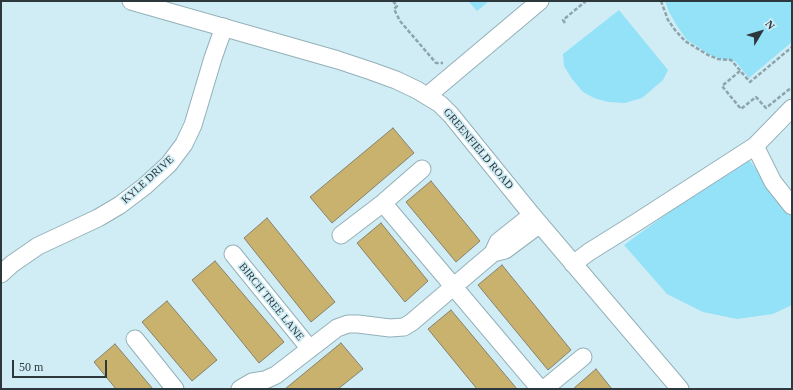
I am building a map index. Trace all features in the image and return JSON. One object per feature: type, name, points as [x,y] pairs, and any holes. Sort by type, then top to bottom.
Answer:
[{"type":"street","name":"GREENFIELD ROAD","points":[[131,1],[338,60],[396,80],[417,90],[440,104],[451,114],[536,220],[680,389]]},
{"type":"street","points":[[427,96],[540,1]]},
{"type":"street","name":"KYLE DRIVE","points":[[1,274],[12,264],[38,246],[98,218],[120,205],[145,186],[169,164],[184,144],[193,125],[224,27]]},
{"type":"street","points":[[573,264],[589,252],[755,146],[792,108]]},
{"type":"street","points":[[755,146],[773,182],[792,206]]},
{"type":"street","points":[[342,235],[422,170]]},
{"type":"street","points":[[383,203],[540,389]]},
{"type":"street","points":[[240,389],[252,382],[265,380],[276,375],[337,328],[348,324],[390,328],[404,327],[412,322],[493,253],[498,242],[536,220]]},
{"type":"street","name":"BIRCH TREE LANE","points":[[233,254],[310,349]]},
{"type":"street","points":[[135,339],[175,389]]},
{"type":"street","points":[[544,389],[583,357]]},
{"type":"path","points":[[394,1],[397,6],[394,9],[400,21],[436,63],[444,63]]},
{"type":"path","points":[[566,24],[563,20],[586,1]]},
{"type":"path","points":[[661,1],[668,20],[685,41],[708,55],[718,59],[731,60],[750,82],[792,47]]},
{"type":"path","points":[[740,71],[722,86],[741,110],[756,97],[766,108],[792,87]]},
{"type":"shaded area","points":[[468,1],[489,1],[477,11]]},
{"type":"shaded area","points":[[665,1],[792,1],[792,42],[749,78],[735,61],[721,59],[710,55],[686,39],[669,12]]},
{"type":"shaded area","points":[[619,10],[668,70],[663,80],[642,98],[625,103],[608,102],[594,98],[583,92],[572,79],[564,66],[563,54]]},
{"type":"shaded area","points":[[746,156],[792,216],[792,305],[773,314],[737,319],[703,312],[667,294],[624,245]]},
{"type":"building","points":[[393,128],[414,153],[332,223],[310,197]]},
{"type":"building","points":[[431,181],[480,241],[456,262],[406,202]]},
{"type":"building","points":[[267,218],[335,302],[311,322],[244,238]]},
{"type":"building","points":[[381,223],[428,281],[405,302],[357,243]]},
{"type":"building","points":[[215,261],[284,342],[259,363],[192,280]]},
{"type":"building","points":[[502,265],[571,350],[548,370],[478,285]]},
{"type":"building","points":[[167,301],[217,360],[192,381],[142,322]]},
{"type":"building","points":[[451,310],[517,389],[477,389],[428,329]]},
{"type":"building","points":[[341,343],[363,369],[338,389],[285,389]]},
{"type":"building","points":[[115,344],[153,389],[116,389],[94,362]]},
{"type":"building","points":[[596,369],[612,389],[573,389]]}]
